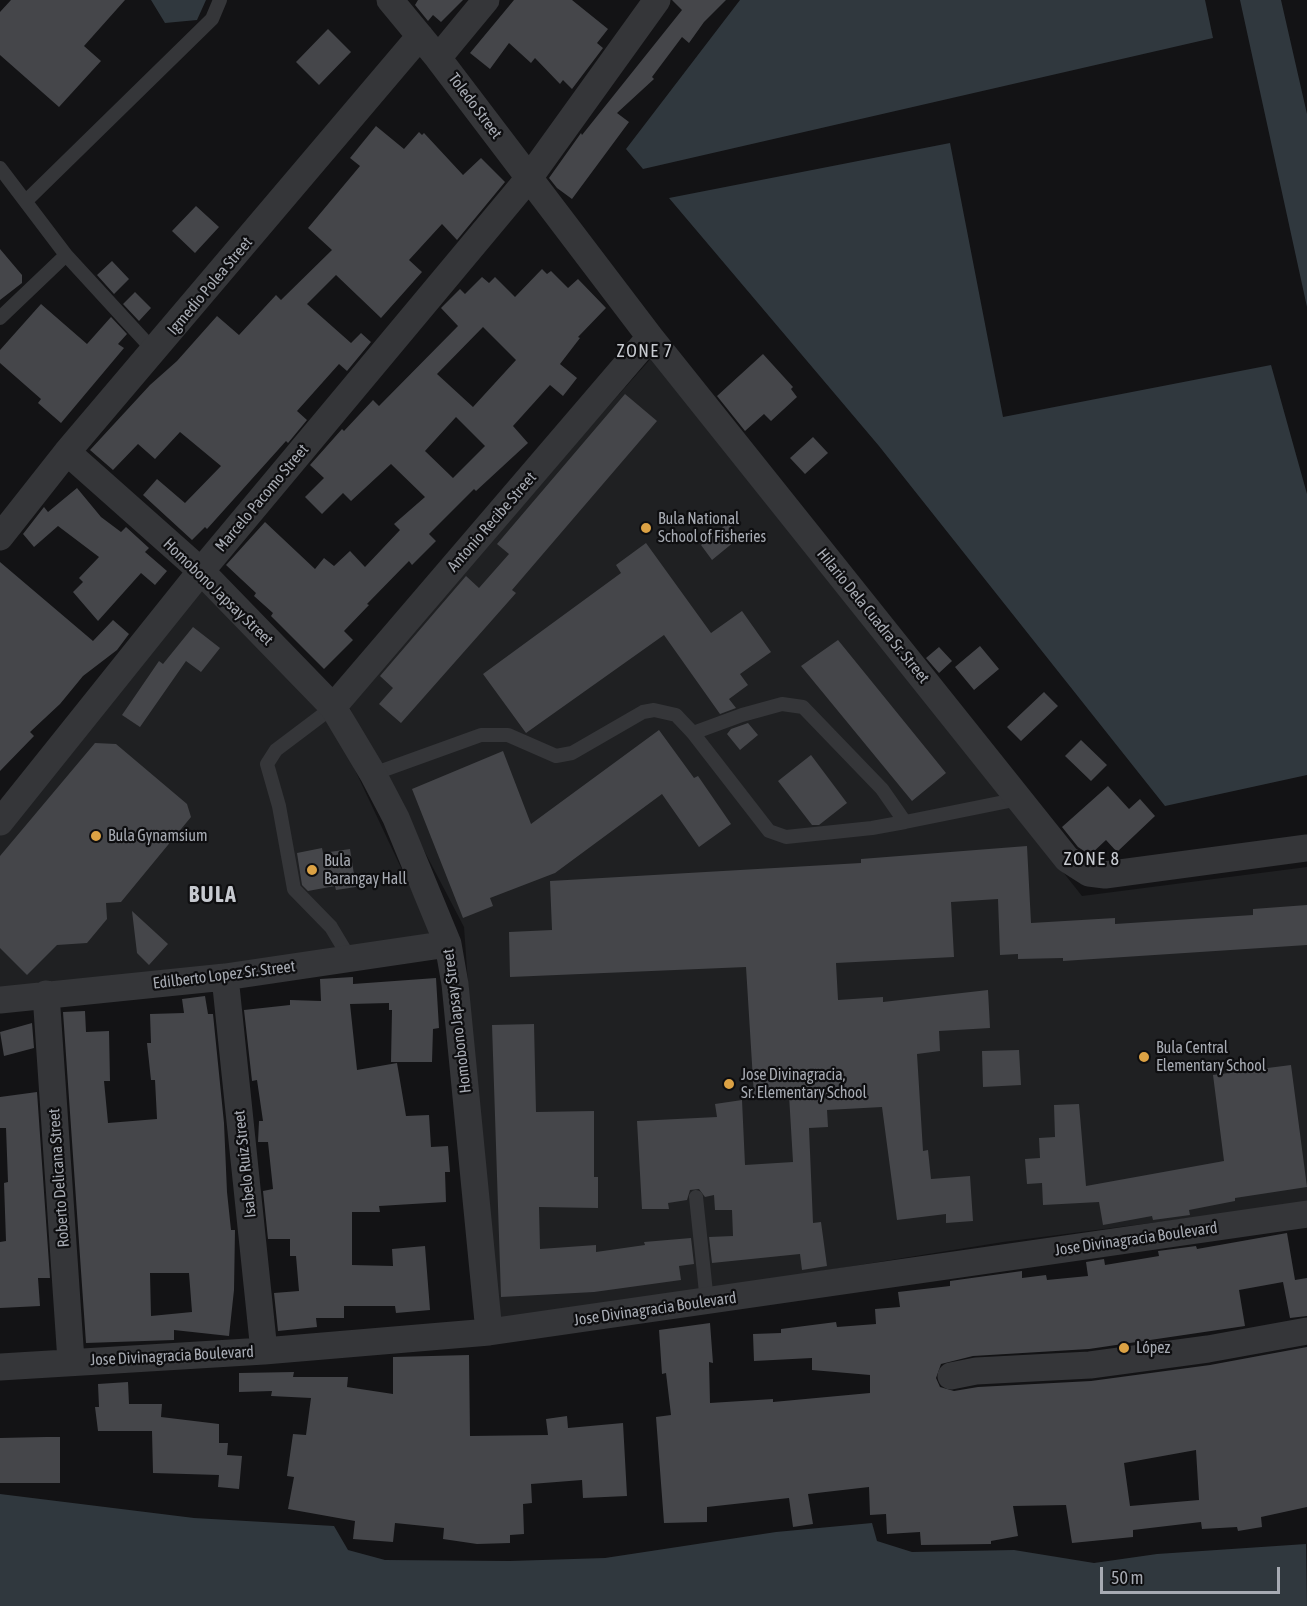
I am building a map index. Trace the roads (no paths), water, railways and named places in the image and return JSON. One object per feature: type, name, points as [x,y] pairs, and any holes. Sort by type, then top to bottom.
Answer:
[{"type":"street","points":[[438,58],[486,0]]},
{"type":"street","name":"Marcelo Pacomo Street","points":[[0,822],[201,572],[529,178],[657,0]]},
{"type":"street","name":"Toledo Street","points":[[398,3],[420,36],[529,178]]},
{"type":"street","name":"Igmedio Polea Street","points":[[0,537],[68,452],[420,36]]},
{"type":"street","name":"Hilario Dela Cuadra Sr. Street","points":[[529,178],[650,337],[1067,859],[1076,867],[1106,875],[1307,848]]},
{"type":"street","name":"Antonio Recibe Street","points":[[333,707],[650,337]]},
{"type":"street","name":"Homobono Japsay Street","points":[[68,452],[201,572],[333,707],[373,774],[415,861],[448,944],[455,984],[489,1332]]},
{"type":"street","name":"Edilberto Lopez Sr. Street","points":[[0,1000],[225,977],[448,944]]},
{"type":"street","name":"Isabelo Ruiz Street","points":[[225,977],[264,1351]]},
{"type":"street","name":"Roberto Delicana Street","points":[[46,994],[71,1361]]},
{"type":"street","name":"Jose Divinagracia Boulevard","points":[[0,1367],[264,1351],[489,1332],[1307,1214]]},
{"type":"street","points":[[951,1376],[976,1371],[1090,1365],[1208,1349],[1307,1331]]},
{"type":"lane","points":[[27,200],[212,19],[220,0]]},
{"type":"lane","points":[[0,168],[27,200],[66,255],[154,352]]},
{"type":"lane","points":[[0,318],[66,255]]},
{"type":"lane","points":[[693,733],[742,715],[782,704],[803,707],[882,789],[905,822]]},
{"type":"lane","points":[[333,707],[276,750],[267,765],[279,806],[294,889],[331,927],[349,957]]},
{"type":"lane","points":[[373,774],[481,735],[508,735],[556,756],[572,753],[643,712],[654,710],[676,715],[693,733],[769,831],[786,837],[872,828],[1019,799]]},
{"type":"lane","points":[[696,1197],[707,1302]]},
{"type":"place","name":"Bula National School of Fisheries","points":[[646,528]]},
{"type":"place","name":"Bula Gynamsium","points":[[96,836]]},
{"type":"place","name":"Bula Barangay Hall","points":[[312,870]]},
{"type":"place","name":"Bula Central Elementary School","points":[[1144,1057]]},
{"type":"place","name":"Jose Divinagracia, Sr. Elementary School","points":[[729,1084]]},
{"type":"place","name":"López","points":[[1124,1348]]},
{"type":"district","name":"ZONE 7","points":[[645,351]]},
{"type":"district","name":"ZONE 8","points":[[1092,859]]},
{"type":"district","name":"BULA","points":[[213,895]]}]
